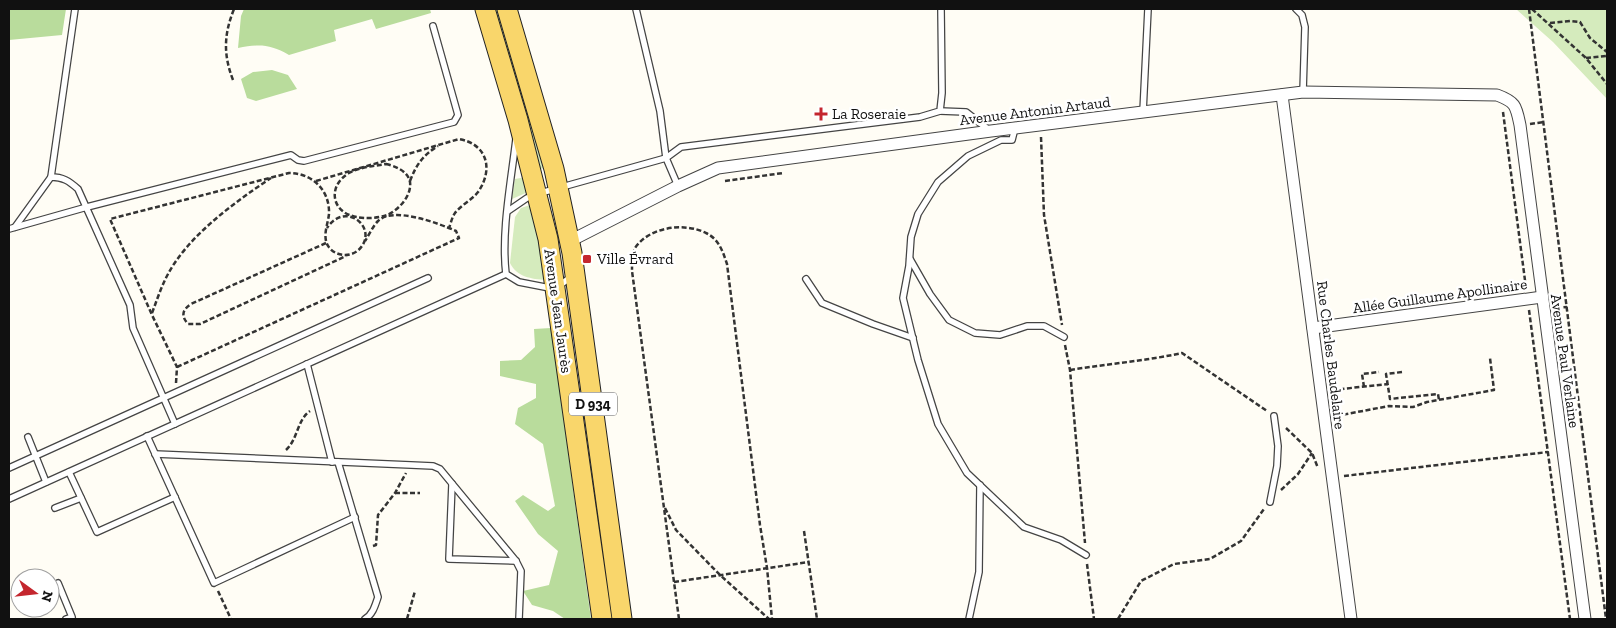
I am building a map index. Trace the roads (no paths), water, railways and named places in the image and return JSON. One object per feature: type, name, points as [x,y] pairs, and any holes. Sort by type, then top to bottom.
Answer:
[{"type":"main road","name":"Avenue Jean Jaurès","points":[[485,9],[518,120],[548,239],[602,619]]},
{"type":"main road","name":"Avenue Jean Jaurès","points":[[507,9],[559,189],[570,241],[622,619]]},
{"type":"street","name":"Avenue Antonin Artaud","points":[[570,241],[678,186],[718,168],[991,131],[1303,92],[1497,95],[1511,100],[1517,108]]},
{"type":"street","name":"Rue Charles Baudelaire","points":[[1282,95],[1351,619]]},
{"type":"street","name":"Avenue Paul Verlaine","points":[[1517,108],[1585,619]]},
{"type":"street","name":"Allée Guillaume Apollinaire","points":[[1312,328],[1542,297]]},
{"type":"lane","points":[[12,228],[51,177],[75,9]]},
{"type":"lane","points":[[636,9],[660,111],[666,158],[678,186]]},
{"type":"lane","points":[[940,111],[942,93],[941,9]]},
{"type":"lane","points":[[1143,112],[1148,9]]},
{"type":"lane","points":[[1296,9],[1302,14],[1305,27],[1303,92]]},
{"type":"lane","points":[[12,228],[291,155],[298,160],[304,161],[454,122],[458,115],[433,26]]},
{"type":"lane","points":[[508,211],[527,198],[537,194],[666,158],[681,147],[920,117],[940,111],[966,112],[991,131]]},
{"type":"lane","points":[[506,274],[504,259],[505,235],[518,120]]},
{"type":"lane","points":[[1015,128],[1012,140],[1001,140],[968,156],[938,182],[918,214],[911,237],[910,259],[904,298],[928,395],[938,424],[967,472],[1024,527],[1061,540],[1086,555]]},
{"type":"lane","points":[[51,177],[60,177],[78,189],[130,305],[133,328],[175,424]]},
{"type":"lane","points":[[910,259],[930,294],[949,320],[975,333],[1000,335],[1027,326],[1044,326],[1064,337]]},
{"type":"lane","points":[[506,274],[519,282],[555,289],[576,274]]},
{"type":"lane","points":[[9,499],[506,274]]},
{"type":"lane","points":[[9,468],[428,278]]},
{"type":"lane","points":[[806,279],[822,303],[913,338]]},
{"type":"lane","points":[[307,364],[335,462],[355,517],[378,597],[375,607],[365,619]]},
{"type":"lane","points":[[1270,502],[1277,466],[1278,446],[1274,416]]},
{"type":"lane","points":[[28,436],[46,482]]},
{"type":"lane","points":[[147,436],[214,583],[355,517]]},
{"type":"lane","points":[[155,454],[433,466],[440,469],[516,561],[521,571],[519,619]]},
{"type":"lane","points":[[69,472],[97,532],[174,497]]},
{"type":"lane","points":[[452,484],[449,559],[516,561]]},
{"type":"lane","points":[[969,619],[979,572],[980,485]]},
{"type":"lane","points":[[55,508],[81,498]]},
{"type":"lane","points":[[60,588],[72,617],[66,619]]},
{"type":"place","name":"La Roseraie","points":[[821,114]]},
{"type":"place","name":"Ville Évrard","points":[[587,259]]}]
